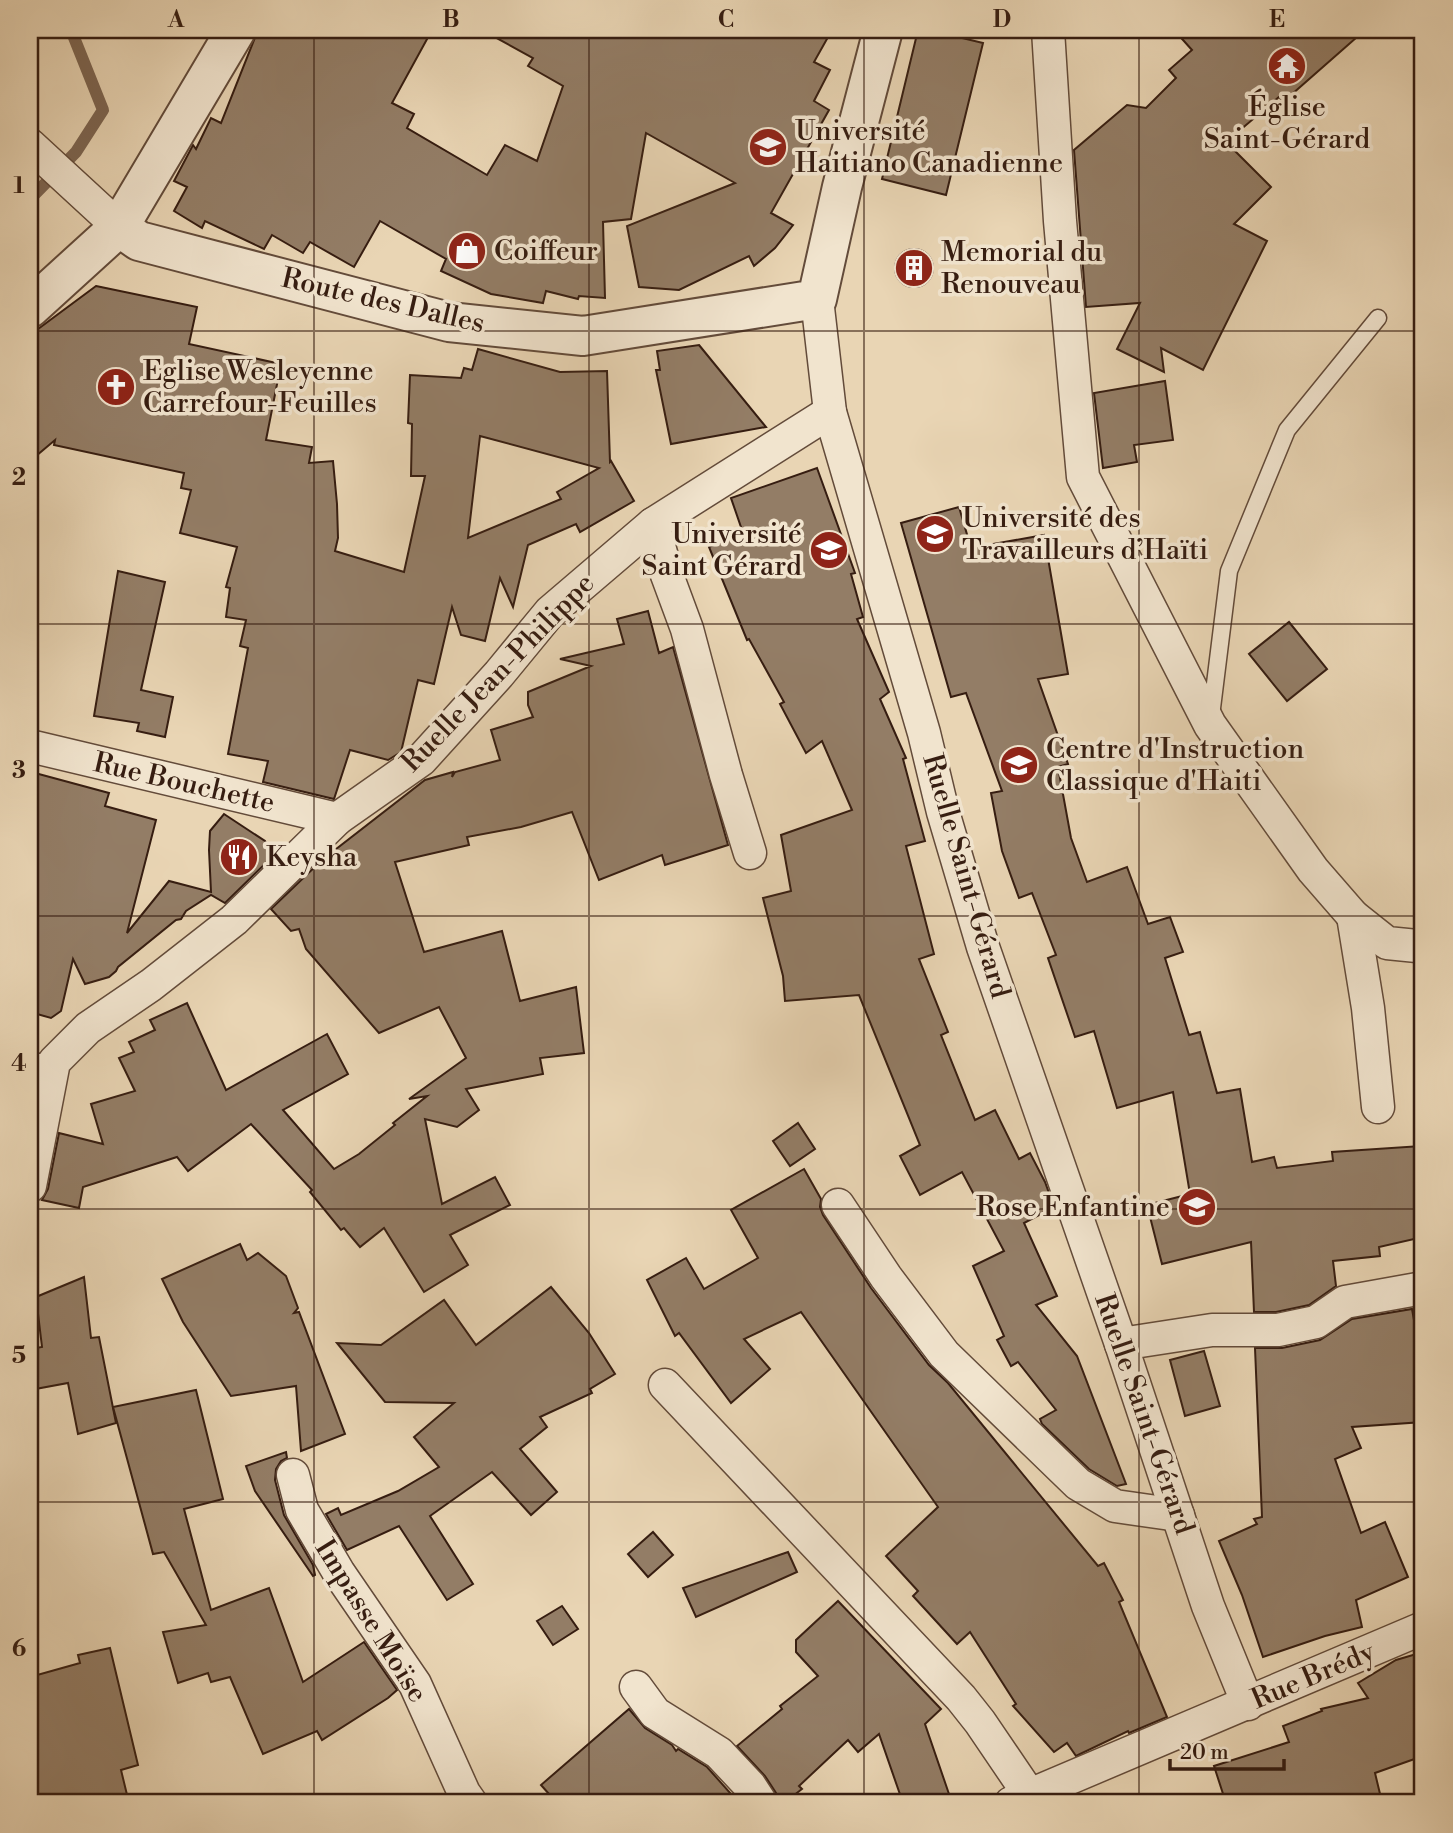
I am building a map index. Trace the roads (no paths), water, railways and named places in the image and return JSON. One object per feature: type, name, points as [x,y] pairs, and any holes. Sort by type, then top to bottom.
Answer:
[{"type":"street","points":[[30,308],[119,227],[236,30]]},
{"type":"street","name":"Ruelle Saint-Gérard","points":[[883,30],[842,187],[817,299],[830,412],[924,733],[943,812],[983,947],[1209,1606],[1248,1704]]},
{"type":"street","points":[[1048,30],[1060,221],[1083,477],[1210,725],[1313,870],[1353,916],[1387,943],[1417,946],[1423,943]]},
{"type":"street","name":"Route des Dalles","points":[[30,145],[71,185],[139,242],[449,322],[583,336],[817,299]]},
{"type":"street","name":"Ruelle Jean-Philippe","points":[[30,1186],[42,1062],[151,985],[234,920],[337,819],[421,760],[499,674],[550,612],[653,524],[830,412]]},
{"type":"street","points":[[653,524],[667,575],[687,629],[750,853]]},
{"type":"street","name":"Rue Bouchette","points":[[30,746],[337,819]]},
{"type":"street","points":[[1353,916],[1378,1107]]},
{"type":"street","points":[[838,1205],[944,1354],[1077,1483],[1115,1506],[1178,1515]]},
{"type":"street","points":[[1121,1344],[1212,1330],[1278,1330],[1316,1322],[1345,1301],[1423,1288]]},
{"type":"street","points":[[665,1385],[961,1698],[1025,1800]]},
{"type":"street","name":"Impasse Moïse","points":[[293,1475],[302,1510],[339,1573],[415,1684],[471,1803]]},
{"type":"street","name":"Rue Brédy","points":[[1025,1800],[1423,1628]]},
{"type":"street","points":[[636,1687],[655,1713],[719,1753],[750,1786],[761,1803]]},
{"type":"lane","points":[[1210,725],[1229,572],[1276,455],[1287,430],[1378,318]]},
{"type":"waterway","points":[[30,199],[76,152],[103,110],[71,30]]},
{"type":"place","name":"Église Saint-Gérard","points":[[1287,66]]},
{"type":"place","name":"Université Haitiano Canadienne","points":[[768,147]]},
{"type":"place","name":"Coiffeur","points":[[467,251]]},
{"type":"place","name":"Memorial du Renouveau","points":[[914,268]]},
{"type":"place","name":"Eglise Wesleyenne Carrefour-Feuilles","points":[[116,387]]},
{"type":"place","name":"Université des Travailleurs d’Haïti","points":[[935,534]]},
{"type":"place","name":"Université Saint Gérard","points":[[829,550]]},
{"type":"place","name":"Centre d'Instruction Classique d'Haiti","points":[[1019,765]]},
{"type":"place","name":"Keysha","points":[[239,857]]},
{"type":"place","name":"Rose Enfantine","points":[[1197,1207]]}]
